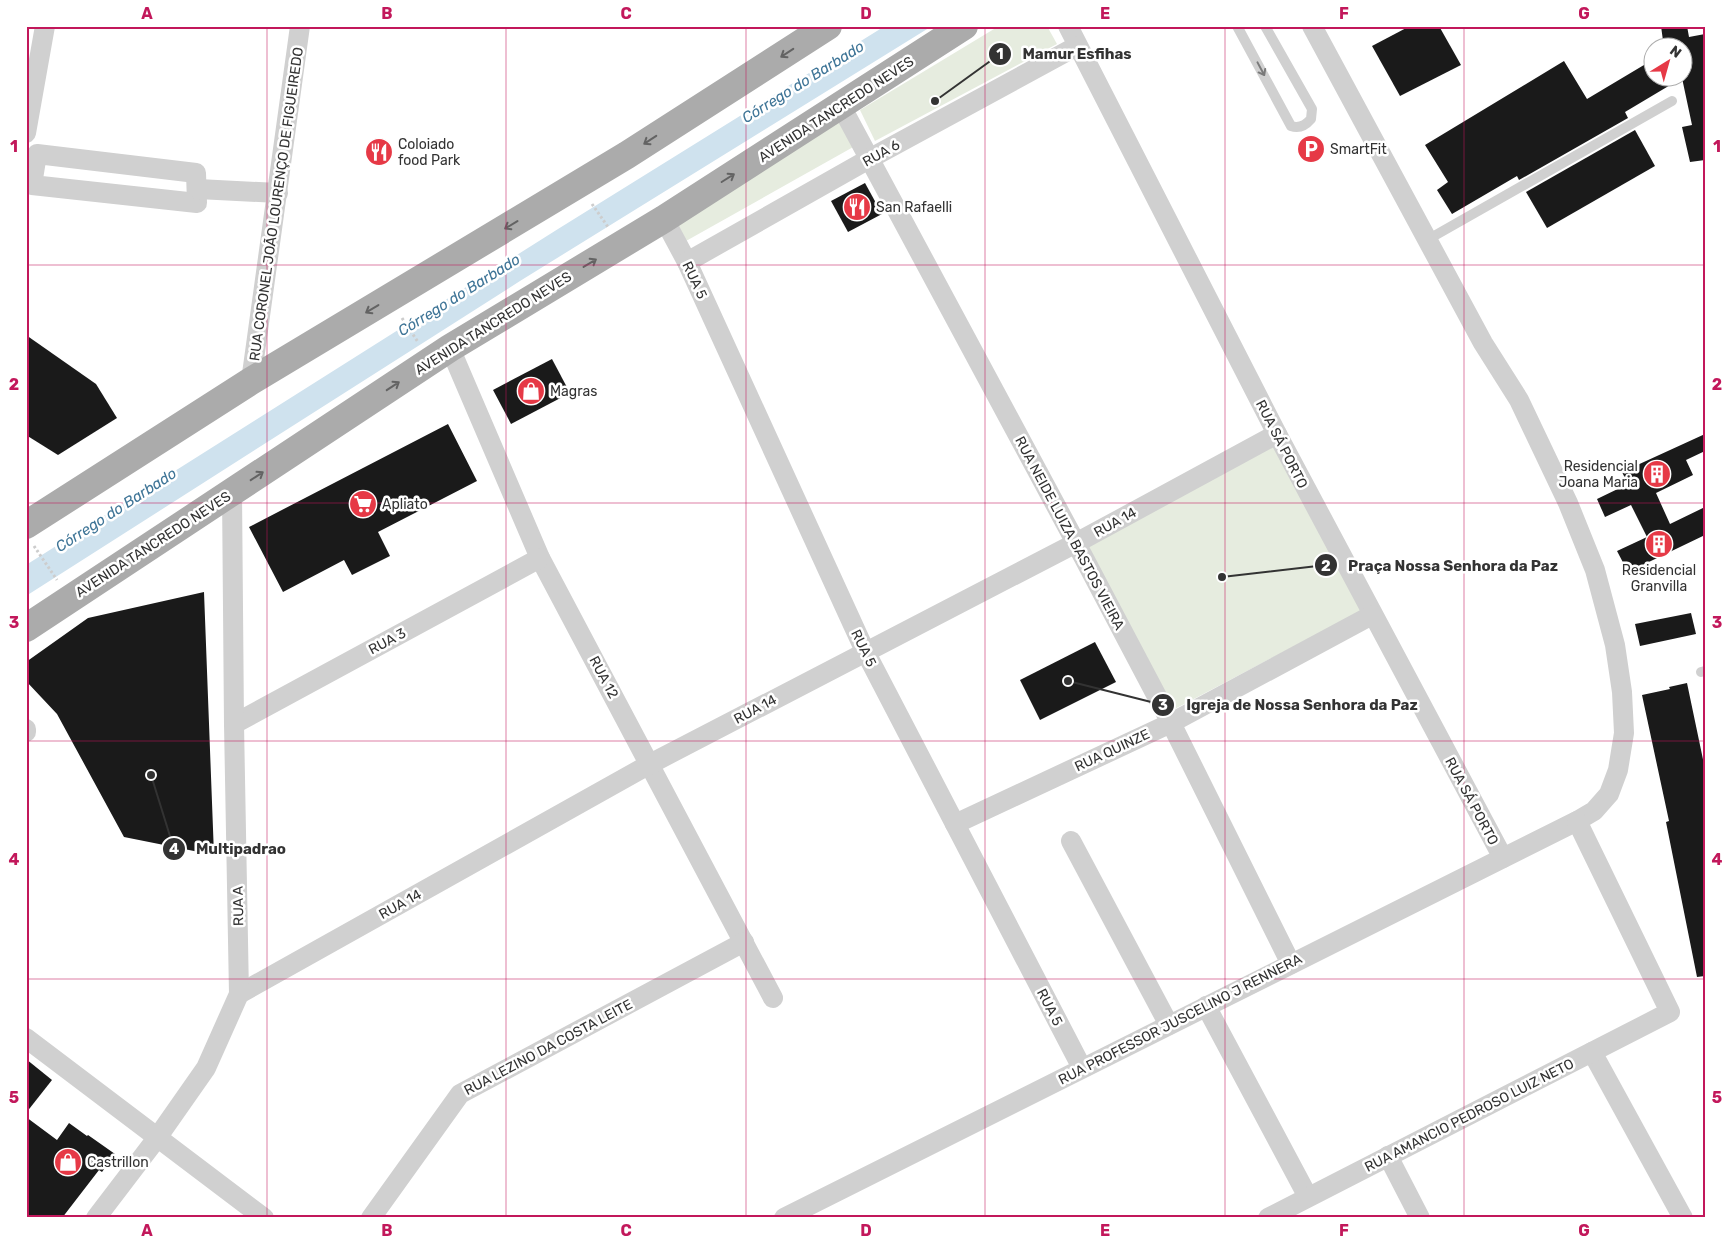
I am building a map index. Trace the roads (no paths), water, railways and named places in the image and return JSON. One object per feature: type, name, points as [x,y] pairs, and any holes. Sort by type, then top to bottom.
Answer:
[{"type":"main road","points":[[26,525],[251,381],[627,154],[828,26]]},
{"type":"main road","name":"AVENIDA TANCREDO NEVES","points":[[26,628],[450,348],[664,219],[964,26]]},
{"type":"street","points":[[26,133],[45,26]]},
{"type":"street","name":"RUA SÁ PORTO","points":[[1068,26],[1277,434],[1503,858]]},
{"type":"street","name":"RUA PROFESSOR JUSCELINO J RENNERA","points":[[784,1218],[1577,821],[1594,811],[1609,794],[1618,770],[1624,733],[1622,692],[1615,645],[1595,570],[1568,503],[1519,400],[1482,343],[1312,26]]},
{"type":"street","name":"RUA CORONEL JOÃO LOURENÇO DE FIGUEIREDO","points":[[251,381],[303,28]]},
{"type":"street","name":"RUA 6","points":[[688,262],[869,159],[1077,46]]},
{"type":"street","name":"RUA NEIDE LUIZA BASTOS VIEIRA","points":[[841,106],[1171,723],[1291,964]]},
{"type":"street","points":[[37,154],[196,173],[198,189],[197,204],[32,185],[37,154]]},
{"type":"street","points":[[198,189],[278,193]]},
{"type":"street","name":"RUA 5","points":[[664,219],[688,262],[865,651],[1082,1068]]},
{"type":"street","name":"RUA 12","points":[[450,348],[540,558],[773,998]]},
{"type":"street","name":"RUA 14","points":[[239,994],[650,764],[1076,543],[1277,434]]},
{"type":"street","name":"RUA A","points":[[96,1218],[157,1138],[206,1068],[239,994],[232,492]]},
{"type":"street","name":"RUA 3","points":[[234,724],[540,558]]},
{"type":"street","name":"RUA QUINZE","points":[[955,824],[1171,723],[1372,615]]},
{"type":"street","name":"RUA AMANCIO PEDROSO LUIZ NETO","points":[[1268,1218],[1670,1012],[1577,821]]},
{"type":"street","points":[[1071,841],[1170,1024]]},
{"type":"street","name":"RUA LEZINO DA COSTA LEITE","points":[[371,1218],[460,1094],[744,942]]},
{"type":"street","points":[[1206,1006],[1308,1197]]},
{"type":"street","points":[[26,1038],[264,1218]]},
{"type":"street","points":[[1592,1052],[1683,1218]]},
{"type":"street","points":[[1388,1156],[1420,1218]]},
{"type":"lane","points":[[1238,26],[1291,126],[1300,127],[1311,119],[1312,110],[1265,26]]},
{"type":"lane","points":[[1427,240],[1672,101]]},
{"type":"water","name":"Córrego do Barbado","points":[[885,26],[932,26],[520,281],[26,596],[26,565],[558,229]]},
{"type":"place","name":"Mamur Esfihas","points":[[935,101]]},
{"type":"place","name":"SmartFit","points":[[1311,149]]},
{"type":"place","name":"Coloiado food Park","points":[[379,152]]},
{"type":"place","name":"San Rafaelli","points":[[857,207]]},
{"type":"place","name":"Magras","points":[[531,391]]},
{"type":"place","name":"Residencial Joana Maria","points":[[1657,474]]},
{"type":"place","name":"Apliato","points":[[363,504]]},
{"type":"place","name":"Residencial Granvilla","points":[[1659,544]]},
{"type":"place","name":"Praça Nossa Senhora da Paz","points":[[1222,577]]},
{"type":"place","name":"Igreja de Nossa Senhora da Paz","points":[[1068,681]]},
{"type":"place","name":"Multipadrao","points":[[151,775]]},
{"type":"place","name":"Castrillon","points":[[68,1162]]}]
